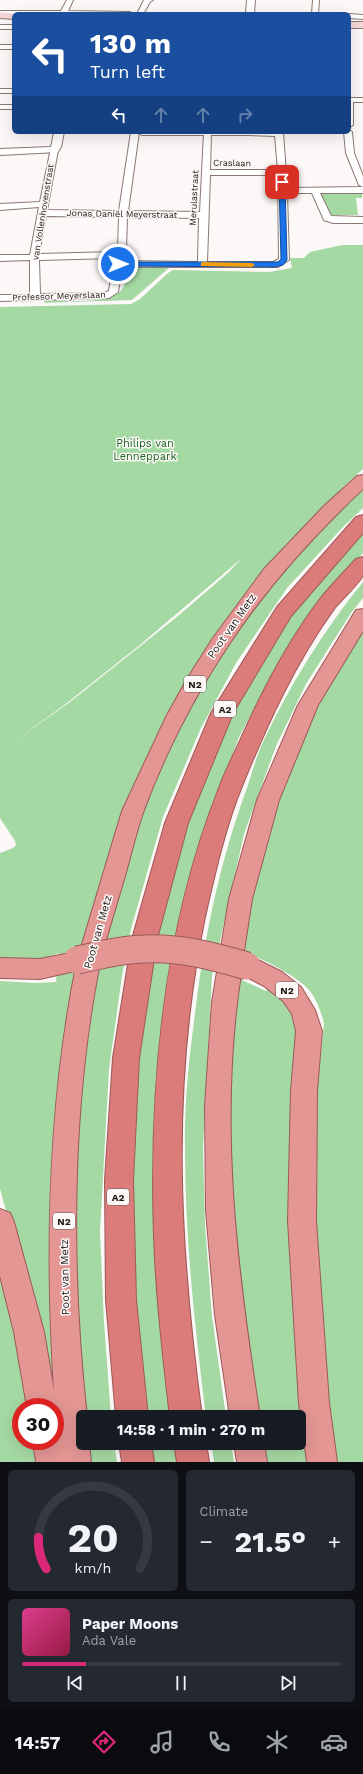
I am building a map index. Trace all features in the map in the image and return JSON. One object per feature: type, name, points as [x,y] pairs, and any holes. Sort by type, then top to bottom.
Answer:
[{"type":"highway","name":"Poot van Metz","points":[[76,1462],[65,1323],[64,1237],[67,1147],[73,1068],[85,980],[98,930],[134,810],[174,720],[211,654],[265,579],[322,518],[363,480]]},
{"type":"highway","name":"A2","points":[[131,1410],[122,1320],[119,1230],[119,1154],[126,1063],[137,978],[146,929],[177,820],[195,774],[217,725],[248,667],[297,593],[363,521]]},
{"type":"highway","points":[[185,1410],[174,1318],[168,1227],[167,1148],[170,1072],[180,980],[190,926],[215,828],[250,739],[281,677],[302,643],[328,604],[363,563]]},
{"type":"highway","points":[[244,1410],[229,1309],[218,1177],[218,1081],[228,972],[250,861],[271,791],[287,750],[316,689],[337,653],[363,615]]},
{"type":"highway","name":"N2","points":[[0,968],[40,969],[130,950],[181,950],[214,956],[247,966],[273,979],[292,994],[303,1010],[309,1031],[304,1091],[302,1221],[314,1403],[322,1462]]},
{"type":"highway","points":[[0,1222],[29,1332],[40,1398]]},
{"type":"highway","points":[[49,1450],[51,1462]]},
{"type":"highway","points":[[136,1450],[138,1462]]},
{"type":"highway","points":[[191,1450],[193,1462]]},
{"type":"highway","points":[[250,1450],[252,1462]]},
{"type":"main road","points":[[0,14],[12,16]]},
{"type":"main road","points":[[351,18],[363,18]]},
{"type":"main road","points":[[0,22],[12,22]]},
{"type":"main road","points":[[351,26],[363,26]]},
{"type":"street","points":[[64,12],[70,0]]},
{"type":"street","points":[[141,12],[147,1],[150,0]]},
{"type":"street","points":[[250,12],[251,0]]},
{"type":"street","points":[[315,12],[316,0]]},
{"type":"street","points":[[0,14],[12,14]]},
{"type":"street","points":[[0,27],[12,28]]},
{"type":"street","points":[[0,47],[12,47]]},
{"type":"street","points":[[0,91],[12,92]]},
{"type":"street","points":[[351,101],[363,100]]},
{"type":"street","points":[[0,107],[12,107]]},
{"type":"street","points":[[0,152],[54,150],[59,134]]},
{"type":"street","points":[[118,260],[122,250],[123,214],[135,134]]},
{"type":"street","name":"Merulastraat","points":[[202,264],[207,134]]},
{"type":"street","points":[[0,258],[34,257],[202,264],[275,265],[284,260],[282,173],[279,134]]},
{"type":"street","points":[[348,134],[347,144],[350,155],[363,185]]},
{"type":"street","name":"van Vollenhovenstraat","points":[[35,298],[34,257],[54,150]]},
{"type":"street","name":"Craslaan","points":[[205,172],[282,173]]},
{"type":"street","points":[[315,190],[327,218],[333,220],[363,220]]},
{"type":"street","points":[[282,191],[363,190]]},
{"type":"street","points":[[0,207],[44,204]]},
{"type":"street","name":"Jonas Daniël Meyerstraat","points":[[42,213],[203,215]]},
{"type":"street","name":"Professor Meyerslaan","points":[[0,298],[110,295],[113,292],[118,260]]},
{"type":"green space","points":[[321,194],[362,194],[362,198],[356,198],[358,215],[337,215],[337,218],[329,216]]},
{"type":"green space","name":"Philips van Lenneppark","points":[[342,245],[363,245],[363,469],[344,486],[206,653],[90,930],[62,1398],[54,1398],[40,1330],[0,1189],[0,981],[35,983],[56,982],[59,953],[39,960],[0,960],[0,853],[13,848],[16,845],[0,818],[0,307],[131,304],[140,299],[173,270],[269,272],[292,268],[290,258],[304,258],[310,252]],"holes":[[[241,559],[229,572],[178,616],[70,702],[12,743],[67,703],[141,644]]]},
{"type":"green space","points":[[125,266],[170,267],[132,300],[44,303],[45,300],[98,300],[117,294],[124,286]]},
{"type":"green space","points":[[363,487],[363,508],[344,526],[287,588],[236,663],[201,728],[163,817],[131,929],[122,976],[109,1069],[100,1231],[104,1322],[110,1410],[82,1410],[75,1323],[76,1148],[94,979],[142,812],[181,722],[217,657],[270,581]]},
{"type":"green space","points":[[363,530],[363,553],[292,640],[272,675],[239,737],[205,825],[180,925],[175,1410],[142,1410],[129,1231],[135,1072],[147,970],[185,822],[221,733],[255,670],[305,595]]},
{"type":"green space","points":[[363,582],[363,598],[351,613],[306,684],[276,746],[244,834],[212,976],[203,1148],[205,1225],[212,1316],[225,1410],[205,1410],[189,1250],[185,1183],[187,1082],[203,956],[221,871],[256,759],[273,721],[296,679],[321,639]]},
{"type":"green space","points":[[363,624],[363,1462],[333,1462],[313,1221],[315,1111],[324,1023],[316,1000],[311,992],[302,984],[276,966],[240,950],[265,836],[294,749],[324,690]]},
{"type":"green space","points":[[235,977],[266,991],[268,989],[286,1000],[298,1021],[312,1462],[264,1462],[262,1450],[306,1450],[306,1410],[255,1410],[227,1151]]},
{"type":"green space","points":[[0,1258],[30,1398],[12,1398],[12,1450],[40,1450],[42,1462],[0,1462]]},
{"type":"green space","points":[[86,1450],[115,1450],[117,1462],[87,1462]]},
{"type":"green space","points":[[147,1450],[180,1450],[182,1462],[149,1462]]},
{"type":"green space","points":[[212,1450],[232,1450],[234,1462],[214,1462]]},
{"type":"slow traffic","points":[[203,264],[252,265]]},
{"type":"route","points":[[118,264],[275,265],[280,263],[284,260],[282,182]]}]
